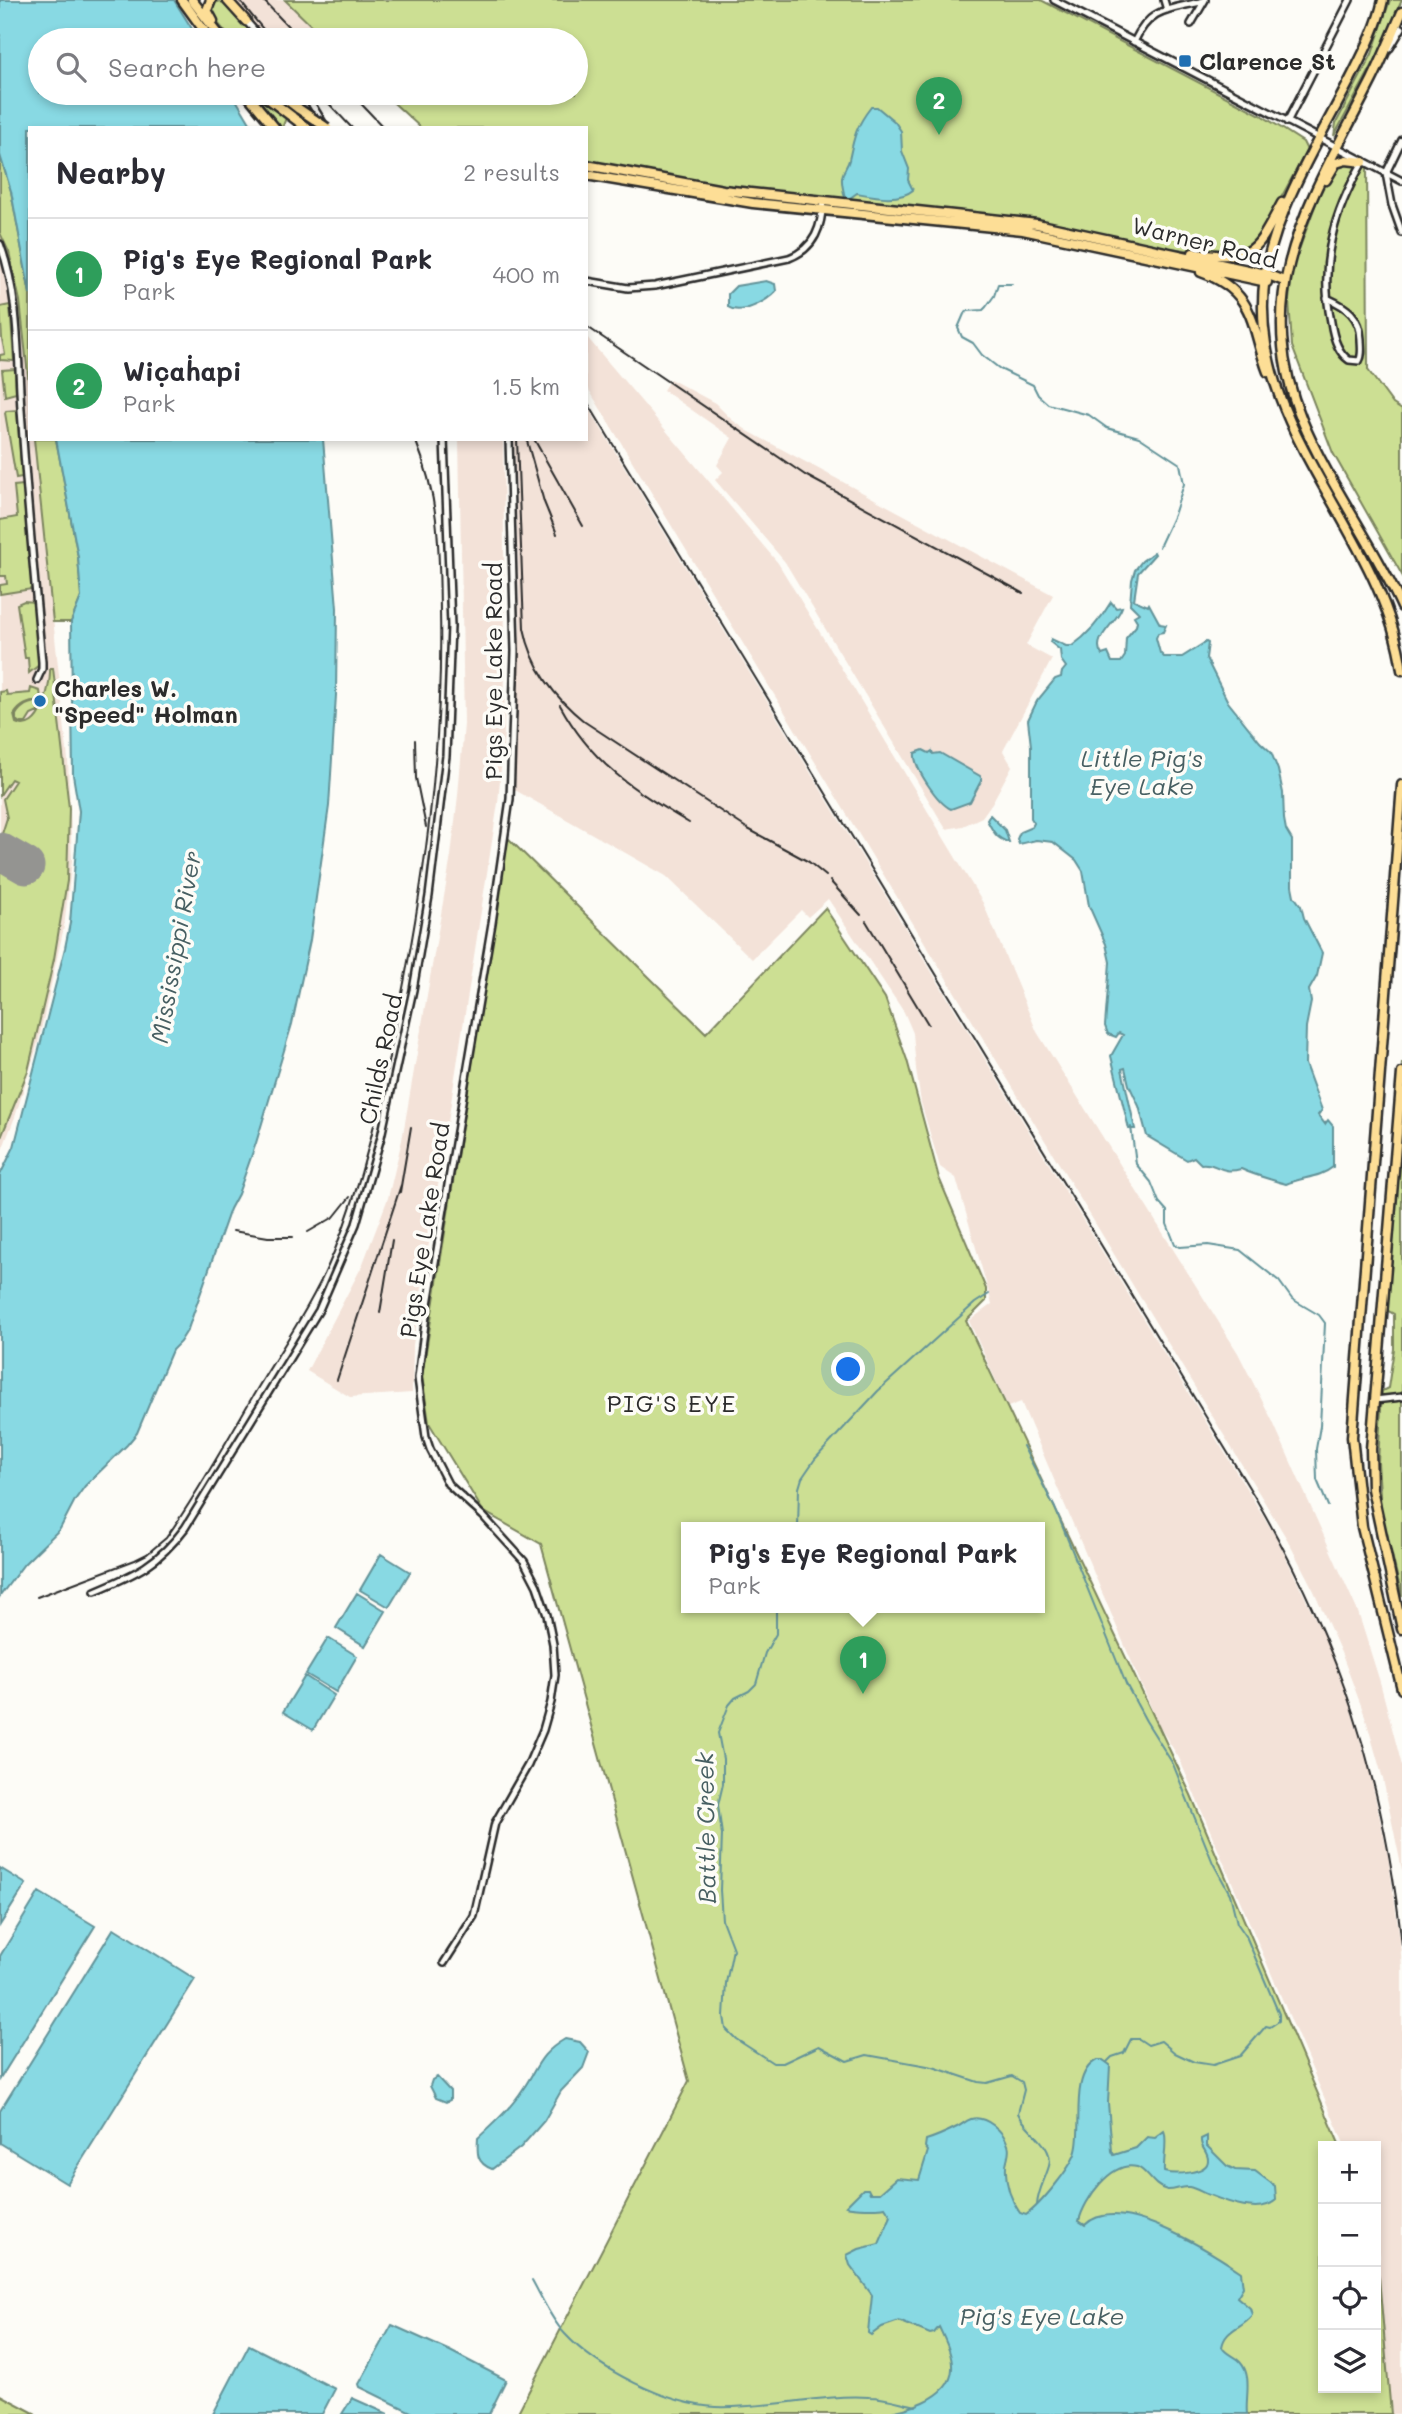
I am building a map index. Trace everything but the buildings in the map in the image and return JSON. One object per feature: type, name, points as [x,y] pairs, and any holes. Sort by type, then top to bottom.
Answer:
[{"type":"highway","points":[[211,0],[208,13],[217,28]]},
{"type":"highway","points":[[229,0],[246,21]]},
{"type":"highway","points":[[1161,250],[1230,256],[1248,252],[1261,241],[1301,174],[1375,30],[1383,0]]},
{"type":"highway","points":[[187,2],[213,28]]},
{"type":"highway","points":[[187,2],[202,28]]},
{"type":"highway","points":[[1402,12],[1373,78],[1304,215],[1290,253],[1282,309],[1283,348],[1294,400],[1309,436],[1380,562],[1402,607]]},
{"type":"highway","points":[[256,105],[273,126]]},
{"type":"highway","points":[[277,105],[304,126]]},
{"type":"highway","points":[[294,105],[323,126]]},
{"type":"highway","points":[[1304,215],[1336,163],[1346,160],[1363,162]]},
{"type":"highway","name":"Warner Road","points":[[588,165],[723,190],[1026,222],[1161,250],[1265,278]]},
{"type":"highway","points":[[1280,400],[1266,336],[1265,278],[1276,232],[1301,174]]},
{"type":"highway","name":"Warner Road","points":[[588,177],[619,179],[731,200],[1023,230],[1284,281]]},
{"type":"highway","points":[[1135,253],[1206,274],[1223,283],[1236,294],[1253,320],[1266,369],[1298,442],[1378,585],[1392,624],[1402,670]]},
{"type":"highway","points":[[1402,785],[1354,1404],[1354,1463],[1362,1527],[1402,1689]]},
{"type":"highway","points":[[1402,1073],[1371,1469],[1380,1533],[1402,1629]]},
{"type":"street","points":[[1164,0],[1167,10]]},
{"type":"street","points":[[1134,42],[1148,19],[1158,12],[1205,0]]},
{"type":"street","points":[[1191,24],[1205,0]]},
{"type":"street","points":[[1287,122],[1350,0]]},
{"type":"street","points":[[1057,1],[1402,181]]},
{"type":"street","points":[[246,21],[252,28]]},
{"type":"street","points":[[1373,78],[1402,28]]},
{"type":"street","points":[[312,105],[325,126]]},
{"type":"street","points":[[1402,140],[1386,173],[1389,195],[1402,233]]},
{"type":"street","points":[[1327,298],[1351,312],[1360,326],[1362,355],[1359,361],[1349,360],[1339,350],[1333,332],[1327,298],[1327,257],[1334,222],[1348,188],[1363,162]]},
{"type":"street","points":[[588,281],[628,288],[655,286],[789,258],[810,245],[819,230],[823,200]]},
{"type":"street","points":[[0,244],[10,276],[14,304],[42,662],[37,680]]},
{"type":"street","name":"Childs Road","points":[[95,1591],[155,1562],[186,1528],[318,1310],[345,1253],[366,1196],[412,998],[443,788],[450,670],[444,441]]},
{"type":"street","name":"Pigs Eye Lake Road","points":[[444,1964],[474,1916],[495,1823],[528,1765],[543,1730],[555,1675],[553,1644],[537,1586],[524,1561],[483,1516],[447,1484],[426,1437],[418,1378],[510,799],[515,651],[509,441]]},
{"type":"street","points":[[1375,1400],[1402,1397]]},
{"type":"shaded area","points":[[234,0],[291,0],[319,28],[257,28]]},
{"type":"shaded area","points":[[0,233],[9,252],[20,301],[28,375],[28,441],[34,441],[68,760],[72,861],[64,927],[38,1043],[0,1155]]},
{"type":"shaded area","points":[[588,338],[778,563],[983,903],[1037,1032],[1238,1353],[1272,1420],[1358,1612],[1402,1766],[1402,1870],[1383,1779],[1365,1716],[1314,1591],[1287,1539],[588,388]]},
{"type":"shaded area","points":[[670,379],[715,403],[748,431],[1053,595],[1026,645],[1052,659],[1003,751],[1012,766],[982,817],[963,826],[946,829],[785,562],[715,480],[723,472],[717,465],[732,438],[663,390]]},
{"type":"shaded area","points":[[588,407],[1276,1537],[1327,1643],[1369,1769],[1388,1855],[1399,1932],[1402,1967],[1402,2414],[1390,2414],[1381,2320],[1381,2141],[1343,2141],[1179,1758],[1159,1726],[1021,1402],[1008,1407],[969,1321],[992,1304],[956,1178],[940,1167],[921,1103],[913,1033],[904,1012],[828,899],[808,917],[801,910],[752,959],[666,876],[515,790],[520,629],[514,441],[588,441]]},
{"type":"shaded area","points":[[459,441],[503,441],[505,661],[504,733],[498,803],[413,1345],[412,1393],[350,1397],[307,1371],[362,1266],[388,1198],[402,1140],[451,856],[464,724]]},
{"type":"green space","points":[[285,0],[1041,0],[1261,115],[1303,142],[1307,150],[1257,242],[1237,256],[1161,247],[1033,220],[723,187],[588,163],[588,126],[419,126],[396,105],[588,105],[588,28],[314,28]]},
{"type":"green space","points":[[1390,0],[1402,0],[1377,57],[1334,136],[1336,123],[1372,54]]},
{"type":"green space","points":[[214,3],[225,3],[247,28],[222,28],[210,11]]},
{"type":"green space","points":[[259,105],[270,105],[286,118],[283,126],[276,126]]},
{"type":"green space","points":[[0,155],[11,191],[28,283],[28,375],[20,301],[9,252],[0,233]]},
{"type":"green space","points":[[1367,160],[1368,370],[1393,404],[1402,410],[1402,575],[1333,453],[1292,346],[1289,300],[1293,266],[1322,187],[1339,163]]},
{"type":"green space","points":[[10,305],[14,361],[0,360],[0,355],[5,354],[0,307]]},
{"type":"green space","points":[[15,369],[16,393],[5,396],[2,370]]},
{"type":"green space","points":[[17,410],[22,477],[16,478],[5,413]]},
{"type":"green space","points":[[34,441],[56,441],[78,557],[81,597],[71,622],[53,622]]},
{"type":"green space","points":[[23,485],[32,589],[0,594],[0,585],[7,584],[6,576],[0,576],[0,520],[17,517],[14,486]]},
{"type":"green space","points":[[24,601],[34,602],[39,665],[29,673],[17,604]]},
{"type":"green space","points":[[50,668],[53,668],[69,808],[67,881],[54,959],[28,1071],[0,1140],[0,864],[21,876],[33,855],[1,837],[7,818],[3,799],[15,781],[11,779],[0,795],[0,692],[6,691],[7,695],[30,693],[31,688],[40,691],[39,701],[25,705],[14,715],[16,723],[24,725],[32,722],[38,716],[46,696]]},
{"type":"green space","points":[[40,702],[38,712],[31,715],[26,723],[16,720],[16,715],[23,707]]},
{"type":"green space","points":[[508,838],[706,1033],[825,908],[885,998],[907,1060],[939,1178],[986,1289],[986,1301],[966,1321],[1191,1795],[1338,2141],[1318,2141],[1318,2393],[1381,2393],[1381,2301],[1391,2414],[517,2414],[689,2081],[541,1544],[483,1511],[429,1423],[422,1376]]},
{"type":"green space","points":[[1402,1063],[1402,1596],[1381,1510],[1378,1462],[1382,1391],[1388,1388],[1394,1349],[1394,1314],[1381,1307]]},
{"type":"green space","points":[[0,2395],[36,2414],[0,2414]]},
{"type":"water","points":[[0,0],[174,0],[192,28],[28,28],[28,105],[239,105],[252,126],[28,126],[28,283],[11,191],[0,155]]},
{"type":"water","points":[[871,107],[877,107],[895,122],[901,131],[902,151],[913,190],[893,197],[857,193],[845,198],[842,175],[856,132]]},
{"type":"water","points":[[766,281],[775,284],[776,291],[767,299],[747,309],[728,307],[728,294],[736,286]]},
{"type":"water","name":"Mississippi River","points":[[56,441],[323,441],[337,608],[336,695],[329,806],[310,940],[292,1024],[256,1143],[188,1329],[172,1350],[137,1433],[85,1486],[60,1529],[24,1564],[0,1596],[0,1175],[14,1147],[70,923],[79,811],[73,775],[71,622],[81,597],[78,557]]},
{"type":"water","name":"Little Pig's Eye Lake","points":[[1154,552],[1138,573],[1134,600],[1148,606],[1149,604],[1160,624],[1166,625],[1156,638],[1160,653],[1164,657],[1182,657],[1208,643],[1206,658],[1228,702],[1271,752],[1283,793],[1286,830],[1292,840],[1294,896],[1322,953],[1317,976],[1309,990],[1311,1002],[1306,1027],[1305,1064],[1322,1110],[1318,1115],[1325,1124],[1328,1120],[1333,1126],[1333,1167],[1286,1184],[1241,1169],[1223,1170],[1201,1164],[1194,1157],[1187,1160],[1147,1136],[1125,1068],[1122,1069],[1135,1129],[1129,1129],[1111,1056],[1123,1035],[1119,1033],[1116,1037],[1108,1034],[1105,1026],[1110,962],[1106,944],[1089,906],[1083,871],[1076,860],[1053,842],[1036,840],[1019,844],[1017,839],[1020,832],[1032,827],[1034,823],[1031,818],[1031,746],[1028,720],[1037,701],[1055,679],[1061,677],[1066,667],[1061,660],[1060,650],[1050,642],[1051,639],[1072,646],[1094,626],[1111,602],[1116,608],[1122,607],[1102,637],[1099,649],[1102,655],[1108,653],[1112,662],[1121,662],[1125,656],[1126,638],[1136,626],[1134,616],[1139,613],[1130,604],[1135,570]]},
{"type":"water","points":[[923,750],[929,753],[932,751],[933,754],[940,753],[980,776],[982,779],[970,802],[951,809],[940,800],[927,784],[915,759],[915,753]]},
{"type":"water","points":[[990,815],[1005,830],[1009,842],[998,837],[993,831],[987,820]]},
{"type":"water","points":[[381,1554],[410,1572],[389,1607],[360,1590]]},
{"type":"water","points":[[357,1593],[386,1611],[365,1646],[336,1628]]},
{"type":"water","points":[[328,1638],[357,1656],[336,1692],[306,1674]]},
{"type":"water","points":[[305,1676],[334,1695],[313,1730],[283,1712]]},
{"type":"water","points":[[0,1868],[26,1884],[0,1925]]},
{"type":"water","points":[[39,1892],[95,1926],[0,2079],[0,1956]]},
{"type":"water","points":[[114,1928],[195,1979],[67,2184],[0,2143],[0,2111]]},
{"type":"water","points":[[565,2039],[580,2042],[589,2052],[583,2068],[561,2091],[544,2121],[521,2147],[492,2169],[487,2167],[480,2161],[478,2138],[513,2103],[544,2056]]},
{"type":"water","name":"Pig's Eye Lake","points":[[1097,2060],[1103,2060],[1110,2065],[1108,2103],[1114,2155],[1136,2148],[1147,2137],[1155,2138],[1164,2131],[1164,2172],[1197,2171],[1207,2165],[1208,2157],[1201,2139],[1207,2136],[1207,2146],[1227,2166],[1235,2170],[1255,2171],[1275,2186],[1276,2200],[1261,2207],[1243,2206],[1189,2187],[1167,2190],[1158,2186],[1141,2169],[1127,2166],[1100,2183],[1079,2221],[1085,2225],[1100,2217],[1119,2215],[1141,2220],[1187,2239],[1241,2272],[1243,2287],[1237,2297],[1250,2308],[1252,2315],[1230,2332],[1222,2347],[1244,2368],[1248,2387],[1247,2414],[879,2414],[912,2407],[935,2396],[950,2380],[951,2358],[939,2327],[930,2334],[899,2321],[882,2327],[871,2335],[868,2333],[872,2295],[850,2265],[847,2255],[879,2244],[891,2216],[885,2207],[846,2206],[863,2189],[868,2189],[870,2193],[880,2193],[897,2178],[919,2180],[928,2151],[925,2147],[926,2140],[976,2118],[993,2125],[1006,2140],[1009,2150],[1006,2172],[1011,2197],[1020,2213],[1026,2215],[1055,2185],[1073,2158],[1078,2141],[1080,2089],[1088,2067]]},
{"type":"water","points":[[437,2077],[450,2091],[450,2100],[446,2102],[436,2098],[430,2086],[432,2080]]},
{"type":"water","points":[[392,2325],[506,2380],[489,2414],[415,2414],[360,2387],[359,2384]]},
{"type":"water","points":[[249,2345],[335,2389],[322,2414],[213,2414]]},
{"type":"water","points":[[352,2398],[388,2414],[342,2414]]},
{"type":"waterway","points":[[1012,284],[998,284],[994,296],[983,310],[968,311],[964,314],[958,328],[962,337],[973,343],[982,355],[1000,369],[1033,385],[1038,395],[1048,404],[1089,415],[1107,428],[1139,437],[1180,464],[1184,484],[1174,515],[1159,547]]},
{"type":"waterway","name":"Battle Creek","points":[[1131,1127],[1136,1164],[1151,1182],[1159,1202],[1167,1211],[1167,1224],[1175,1244],[1180,1247],[1208,1245],[1240,1250],[1279,1281],[1292,1299],[1319,1315],[1325,1323],[1320,1426],[1316,1449],[1317,1480],[1328,1506]]},
{"type":"waterway","name":"Battle Creek","points":[[798,1522],[799,1488],[802,1478],[815,1459],[878,1391],[975,1303],[989,1294]]},
{"type":"waterway","points":[[1023,1446],[1055,1508],[1126,1684],[1173,1764],[1213,1863],[1230,1894],[1237,1923],[1246,1936],[1279,2014],[1279,2021],[1270,2027],[1266,2026],[1240,2056],[1213,2065],[1194,2062],[1175,2053],[1161,2041],[1148,2045],[1139,2039],[1131,2039],[1124,2053],[1107,2062]]},
{"type":"waterway","name":"Battle Creek","points":[[776,1613],[776,1634],[765,1653],[756,1684],[729,1705],[718,1733],[723,1759],[723,1784],[718,1805],[722,1835],[722,1920],[733,1949],[726,1983],[726,2029],[736,2039],[773,2063],[783,2063],[819,2046],[847,2061],[867,2055],[933,2067],[978,2082],[987,2083],[1012,2076],[1022,2082],[1024,2090],[1018,2113],[1044,2144],[1050,2158],[1037,2205]]},
{"type":"waterway","points":[[532,2280],[555,2322],[579,2347],[614,2372],[677,2400],[697,2405],[735,2407],[869,2397],[916,2406]]},
{"type":"runway","points":[[0,851],[26,866]]},
{"type":"railway","points":[[239,0],[262,28]]},
{"type":"railway","points":[[263,0],[290,28]]},
{"type":"railway","points":[[330,105],[350,126]]},
{"type":"railway","points":[[362,105],[382,126]]},
{"type":"railway","points":[[588,327],[805,475],[1023,593]]},
{"type":"railway","points":[[588,403],[1256,1499],[1285,1553],[1334,1660],[1370,1769],[1394,1884],[1402,1945]]},
{"type":"railway","points":[[37,1597],[135,1560],[166,1538],[202,1484],[308,1305],[334,1252],[354,1198],[376,1116],[414,928],[434,770],[440,664],[438,545],[434,503],[416,441]]},
{"type":"railway","points":[[517,441],[524,628],[533,656],[546,681],[585,722],[748,829],[809,862],[826,876]]},
{"type":"railway","points":[[527,441],[544,502],[557,534]]},
{"type":"railway","points":[[535,441],[583,526]]},
{"type":"railway","points":[[560,705],[572,726],[600,760],[632,787],[689,823]]},
{"type":"railway","points":[[415,740],[416,778],[426,827]]},
{"type":"railway","points":[[830,881],[861,915]]},
{"type":"railway","points":[[866,921],[928,1024]]},
{"type":"railway","points":[[400,1192],[411,1127]]},
{"type":"railway","points":[[337,1380],[401,1185]]},
{"type":"railway","points":[[308,1232],[334,1217],[350,1197]]},
{"type":"railway","points":[[233,1231],[268,1237],[293,1237]]},
{"type":"railway","points":[[380,1313],[392,1240]]},
{"type":"place","name":"Clarence St","points":[[1185,61]]},
{"type":"place","name":"Wic̣aḣapi","points":[[939,135]]},
{"type":"place","name":"Charles W. \"Speed\" Holman","points":[[40,701]]},
{"type":"place","name":"Pig's Eye Regional Park","points":[[863,1694]]},
{"type":"district","name":"PIG'S EYE","points":[[672,1402]]}]
